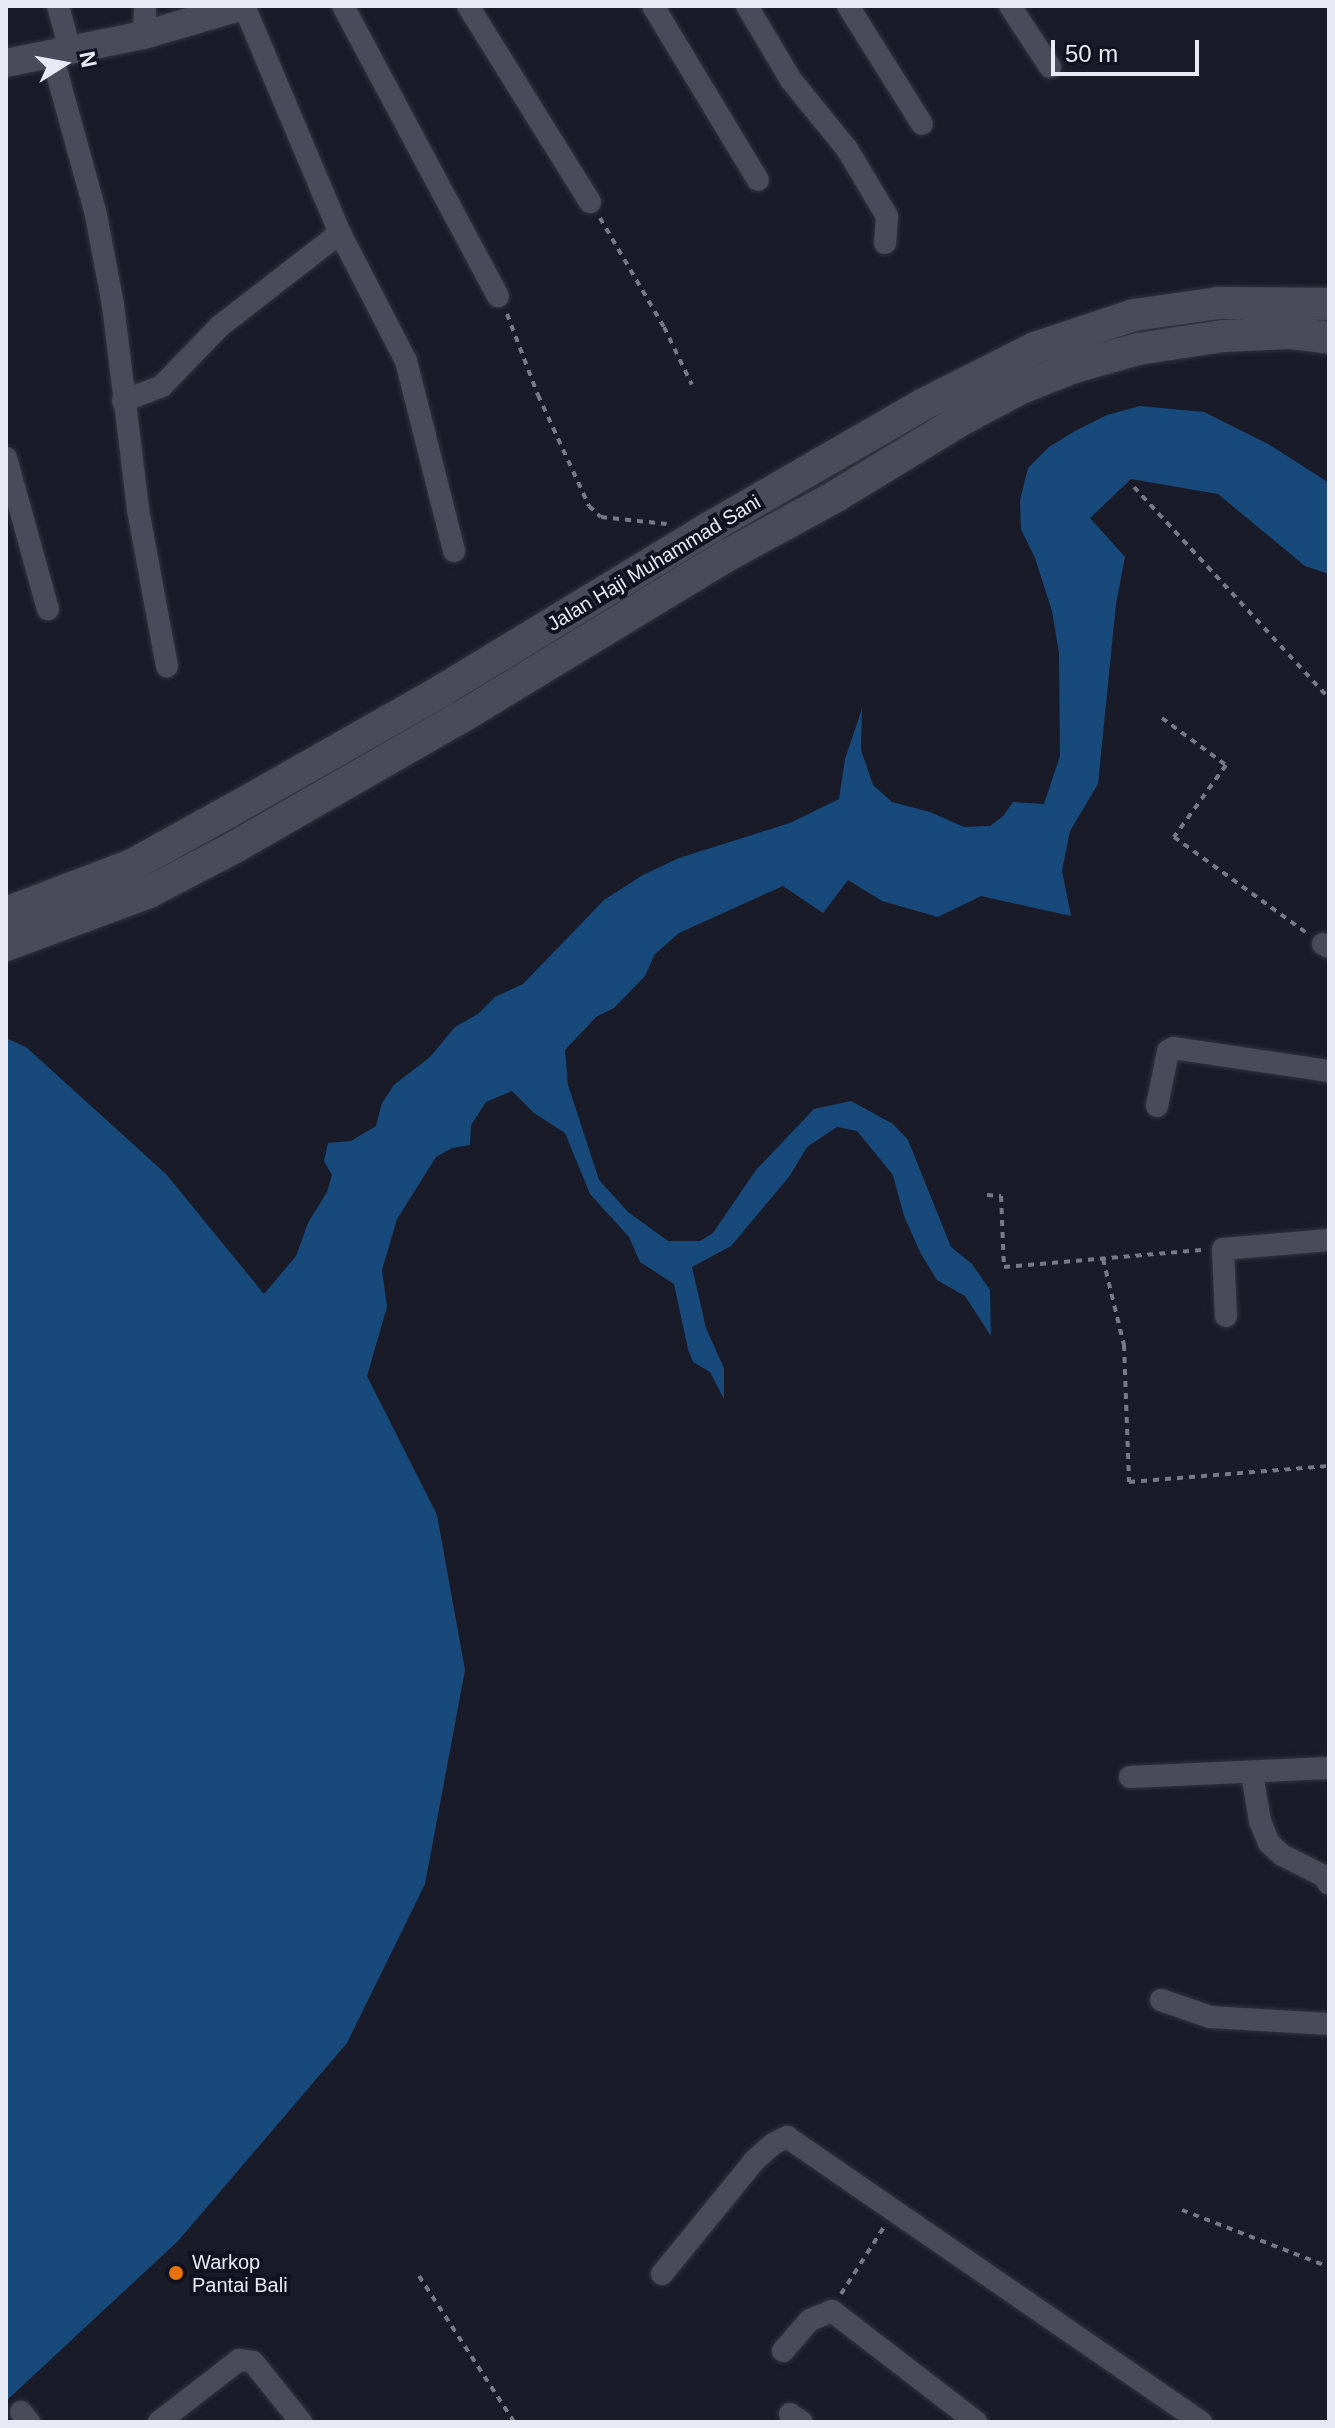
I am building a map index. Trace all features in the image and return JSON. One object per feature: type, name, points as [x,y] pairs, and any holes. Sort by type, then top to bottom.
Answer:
[{"type":"main road","name":"Jalan Haji Muhammad Sani","points":[[6,913],[132,865],[218,818],[441,691],[709,528],[961,383],[1035,348],[1134,315],[1218,303],[1329,304]]},
{"type":"main road","name":"Jalan Haji Muhammad Sani","points":[[6,945],[149,892],[235,847],[458,719],[728,555],[1019,389],[1074,367],[1138,349],[1223,336],[1291,333],[1329,338]]},
{"type":"main road","points":[[709,528],[728,555]]},
{"type":"street","points":[[58,6],[61,52],[113,305],[138,510],[167,666]]},
{"type":"street","points":[[144,35],[145,6]]},
{"type":"street","points":[[6,63],[144,35],[244,6],[340,233],[406,361],[454,551]]},
{"type":"street","points":[[343,6],[498,296]]},
{"type":"street","points":[[468,6],[590,202]]},
{"type":"street","points":[[653,6],[758,180]]},
{"type":"street","points":[[747,6],[791,80],[847,149],[887,216],[885,243]]},
{"type":"street","points":[[848,6],[922,124]]},
{"type":"street","points":[[1010,6],[1050,67]]},
{"type":"street","points":[[123,401],[162,386],[220,326],[340,233]]},
{"type":"street","points":[[6,458],[48,609]]},
{"type":"street","points":[[1157,1106],[1168,1051],[1173,1048],[1329,1071]]},
{"type":"street","points":[[1226,1316],[1223,1249],[1329,1240]]},
{"type":"street","points":[[1130,1777],[1252,1774],[1329,1768]]},
{"type":"street","points":[[1252,1774],[1260,1821],[1269,1843],[1282,1855],[1324,1876],[1329,1884]]},
{"type":"street","points":[[1161,2000],[1210,2017],[1329,2024]]},
{"type":"street","points":[[662,2274],[754,2161],[773,2144],[787,2137],[1201,2422]]},
{"type":"street","points":[[783,2351],[810,2320],[832,2311],[976,2422]]},
{"type":"street","points":[[159,2422],[239,2360],[253,2362],[301,2422]]},
{"type":"path","points":[[590,202],[664,327],[692,385]]},
{"type":"path","points":[[498,296],[521,342],[538,395],[589,506],[601,517],[709,528]]},
{"type":"path","points":[[1134,487],[1329,698]]},
{"type":"path","points":[[1162,718],[1226,765],[1174,837],[1326,946]]},
{"type":"path","points":[[987,1195],[1001,1196],[1004,1267],[1223,1249]]},
{"type":"path","points":[[1103,1259],[1124,1345],[1129,1482],[1329,1466]]},
{"type":"path","points":[[1182,2210],[1329,2267]]},
{"type":"path","points":[[832,2311],[894,2211]]},
{"type":"path","points":[[419,2276],[514,2422]]},
{"type":"water","points":[[1140,406],[1204,412],[1270,445],[1329,483],[1329,574],[1305,566],[1218,494],[1131,479],[1090,518],[1125,557],[1116,604],[1098,784],[1070,831],[1062,871],[1071,916],[981,896],[938,917],[882,901],[848,880],[823,913],[783,886],[679,933],[655,954],[645,976],[614,1008],[596,1017],[565,1050],[568,1085],[599,1180],[628,1212],[668,1241],[700,1241],[713,1233],[756,1170],[814,1109],[851,1101],[893,1124],[908,1140],[951,1247],[972,1264],[990,1290],[991,1336],[965,1296],[937,1280],[921,1254],[904,1216],[893,1175],[857,1131],[837,1127],[807,1147],[789,1177],[731,1246],[692,1267],[706,1328],[724,1368],[724,1399],[710,1372],[693,1362],[674,1284],[640,1262],[629,1237],[590,1194],[565,1133],[534,1113],[512,1091],[486,1102],[471,1125],[470,1145],[452,1148],[436,1157],[397,1219],[382,1270],[387,1307],[367,1376],[437,1515],[465,1670],[425,1884],[347,2043],[178,2241],[6,2401],[6,1038],[26,1047],[166,1174],[264,1294],[296,1256],[308,1223],[327,1192],[332,1175],[324,1161],[328,1143],[351,1141],[376,1126],[382,1103],[394,1085],[430,1057],[455,1027],[478,1014],[495,997],[523,984],[604,900],[643,875],[679,858],[790,823],[839,799],[845,759],[862,709],[861,750],[873,785],[892,802],[930,812],[964,827],[990,826],[1003,816],[1013,802],[1044,804],[1060,756],[1059,653],[1052,611],[1035,558],[1021,529],[1020,500],[1028,468],[1049,447],[1107,415]]},
{"type":"place","name":"Warkop Pantai Bali","points":[[176,2273]]}]
